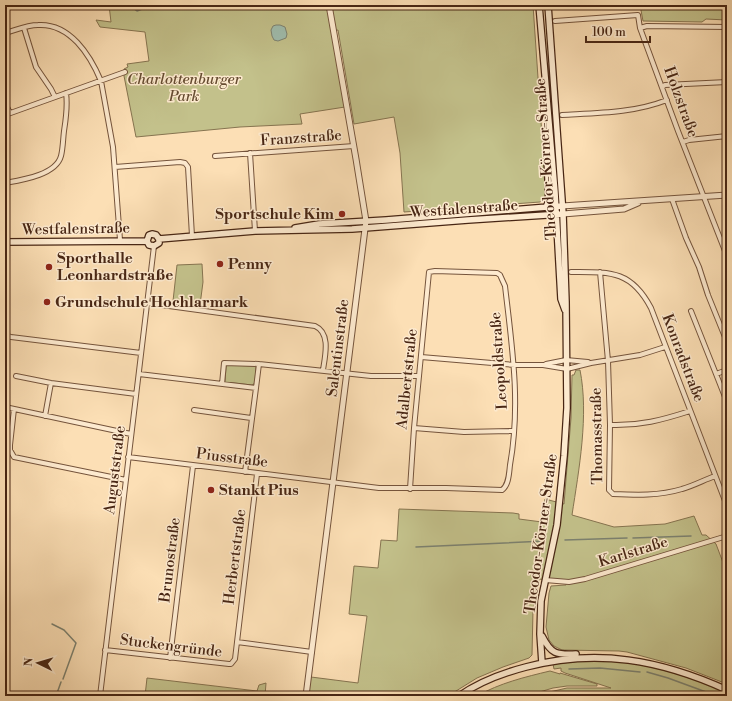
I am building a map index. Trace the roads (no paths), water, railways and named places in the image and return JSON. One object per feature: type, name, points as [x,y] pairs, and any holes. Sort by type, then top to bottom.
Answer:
[{"type":"main road","name":"Theodor-Körner-Straße","points":[[539,5],[548,120],[559,206]]},
{"type":"main road","name":"Theodor-Körner-Straße","points":[[542,663],[540,634],[541,601],[555,539],[564,463],[567,369],[565,312],[566,285],[559,214],[548,5]]},
{"type":"main road","name":"Theodor-Körner-Straße","points":[[546,207],[549,201],[546,157],[548,120]]},
{"type":"main road","name":"Westfalenstraße","points":[[147,241],[149,235],[152,234],[156,234],[159,239],[287,229],[319,224],[559,206]]},
{"type":"main road","name":"Westfalenstraße","points":[[287,229],[308,231],[365,228],[559,214]]},
{"type":"main road","points":[[154,246],[159,243],[159,239]]},
{"type":"main road","name":"Westfalenstraße","points":[[5,242],[120,240],[147,241],[149,245],[154,246]]},
{"type":"main road","points":[[540,634],[550,649],[560,654],[619,655],[627,660]]},
{"type":"main road","points":[[459,696],[485,681],[512,670],[542,663],[582,657],[627,660],[672,669],[727,690]]},
{"type":"street","name":"Salentinstraße","points":[[306,696],[366,221],[329,5]]},
{"type":"street","name":"Holzstraße","points":[[555,21],[638,15],[640,28],[727,256]]},
{"type":"street","points":[[5,33],[33,25],[45,25],[66,32],[80,44],[98,73],[101,81],[113,147],[120,240]]},
{"type":"street","points":[[640,28],[647,26],[727,27]]},
{"type":"street","points":[[24,28],[36,67],[55,97]]},
{"type":"street","points":[[5,103],[7,114],[125,72]]},
{"type":"street","points":[[662,87],[665,85],[727,82]]},
{"type":"street","points":[[5,183],[42,174],[57,165],[61,156],[68,103],[66,93]]},
{"type":"street","points":[[562,115],[636,109],[652,106],[667,100]]},
{"type":"street","points":[[683,142],[727,136]]},
{"type":"street","name":"Franzstraße","points":[[215,156],[354,146]]},
{"type":"street","name":"Franzstraße","points":[[250,153],[255,231]]},
{"type":"street","points":[[115,167],[180,162],[186,165],[188,167],[192,236]]},
{"type":"street","name":"Westfalenstraße","points":[[559,206],[727,195]]},
{"type":"street","points":[[672,199],[727,342]]},
{"type":"street","name":"Westfalenstraße","points":[[559,214],[624,209],[642,201]]},
{"type":"street","name":"Auguststraße","points":[[100,696],[154,246]]},
{"type":"street","name":"Adalbertstraße","points":[[410,489],[414,428],[429,272]]},
{"type":"street","name":"Leopoldstraße","points":[[333,484],[379,488],[502,490],[507,484],[513,446],[516,408],[515,365],[505,286],[500,275],[497,274],[479,272],[429,272]]},
{"type":"street","name":"Konradstraße","points":[[571,272],[612,273],[632,283],[644,295],[651,308],[727,506]]},
{"type":"street","name":"Thomasstraße","points":[[600,272],[608,361],[610,493],[640,495],[663,493],[684,488],[715,476]]},
{"type":"street","points":[[147,303],[315,326],[322,331],[325,336],[326,348],[323,370]]},
{"type":"street","points":[[691,311],[727,402]]},
{"type":"street","points":[[5,335],[141,353]]},
{"type":"street","points":[[421,357],[515,365],[543,365],[567,369],[590,363],[640,355],[665,347]]},
{"type":"street","points":[[543,365],[566,360],[590,363]]},
{"type":"street","points":[[222,384],[224,362],[323,370],[371,376],[419,376]]},
{"type":"street","points":[[246,472],[251,418],[259,364]]},
{"type":"street","points":[[716,374],[727,370]]},
{"type":"street","points":[[139,374],[256,388]]},
{"type":"street","points":[[16,376],[51,383],[136,394]]},
{"type":"street","points":[[45,416],[51,383]]},
{"type":"street","points":[[5,407],[131,434]]},
{"type":"street","points":[[14,409],[10,445],[10,450],[14,457],[126,480]]},
{"type":"street","points":[[194,410],[251,418]]},
{"type":"street","points":[[610,425],[644,424],[690,411]]},
{"type":"street","points":[[414,428],[464,432],[514,431]]},
{"type":"street","name":"Piusstraße","points":[[128,457],[333,484]]},
{"type":"street","name":"Brunostraße","points":[[170,658],[193,466]]},
{"type":"street","name":"Herbertstraße","points":[[237,642],[257,474]]},
{"type":"street","name":"Karlstraße","points":[[545,580],[569,582],[585,580],[727,536]]},
{"type":"street","name":"Stuckengründe","points":[[105,650],[231,664],[235,659],[237,642],[312,652]]},
{"type":"waterway","points":[[129,5],[137,11],[149,5]]},
{"type":"waterway","points":[[633,538],[691,536]]},
{"type":"waterway","points":[[565,540],[627,538]]},
{"type":"waterway","points":[[416,547],[545,541]]},
{"type":"waterway","points":[[52,624],[64,630],[76,643],[63,679]]},
{"type":"waterway","points":[[569,669],[600,668],[640,672]]},
{"type":"waterway","points":[[647,672],[717,696]]},
{"type":"waterway","points":[[56,696],[61,682]]},
{"type":"place","name":"Sportschule Kim","points":[[342,214]]},
{"type":"place","name":"Penny","points":[[220,264]]},
{"type":"place","name":"Sporthalle Leonhardstraße","points":[[49,267]]},
{"type":"place","name":"Grundschule Hochlarmark","points":[[47,302]]},
{"type":"place","name":"Stankt Pius","points":[[211,490]]},
{"type":"park label","name":"Charlottenburger Park","points":[[184,88]]}]
